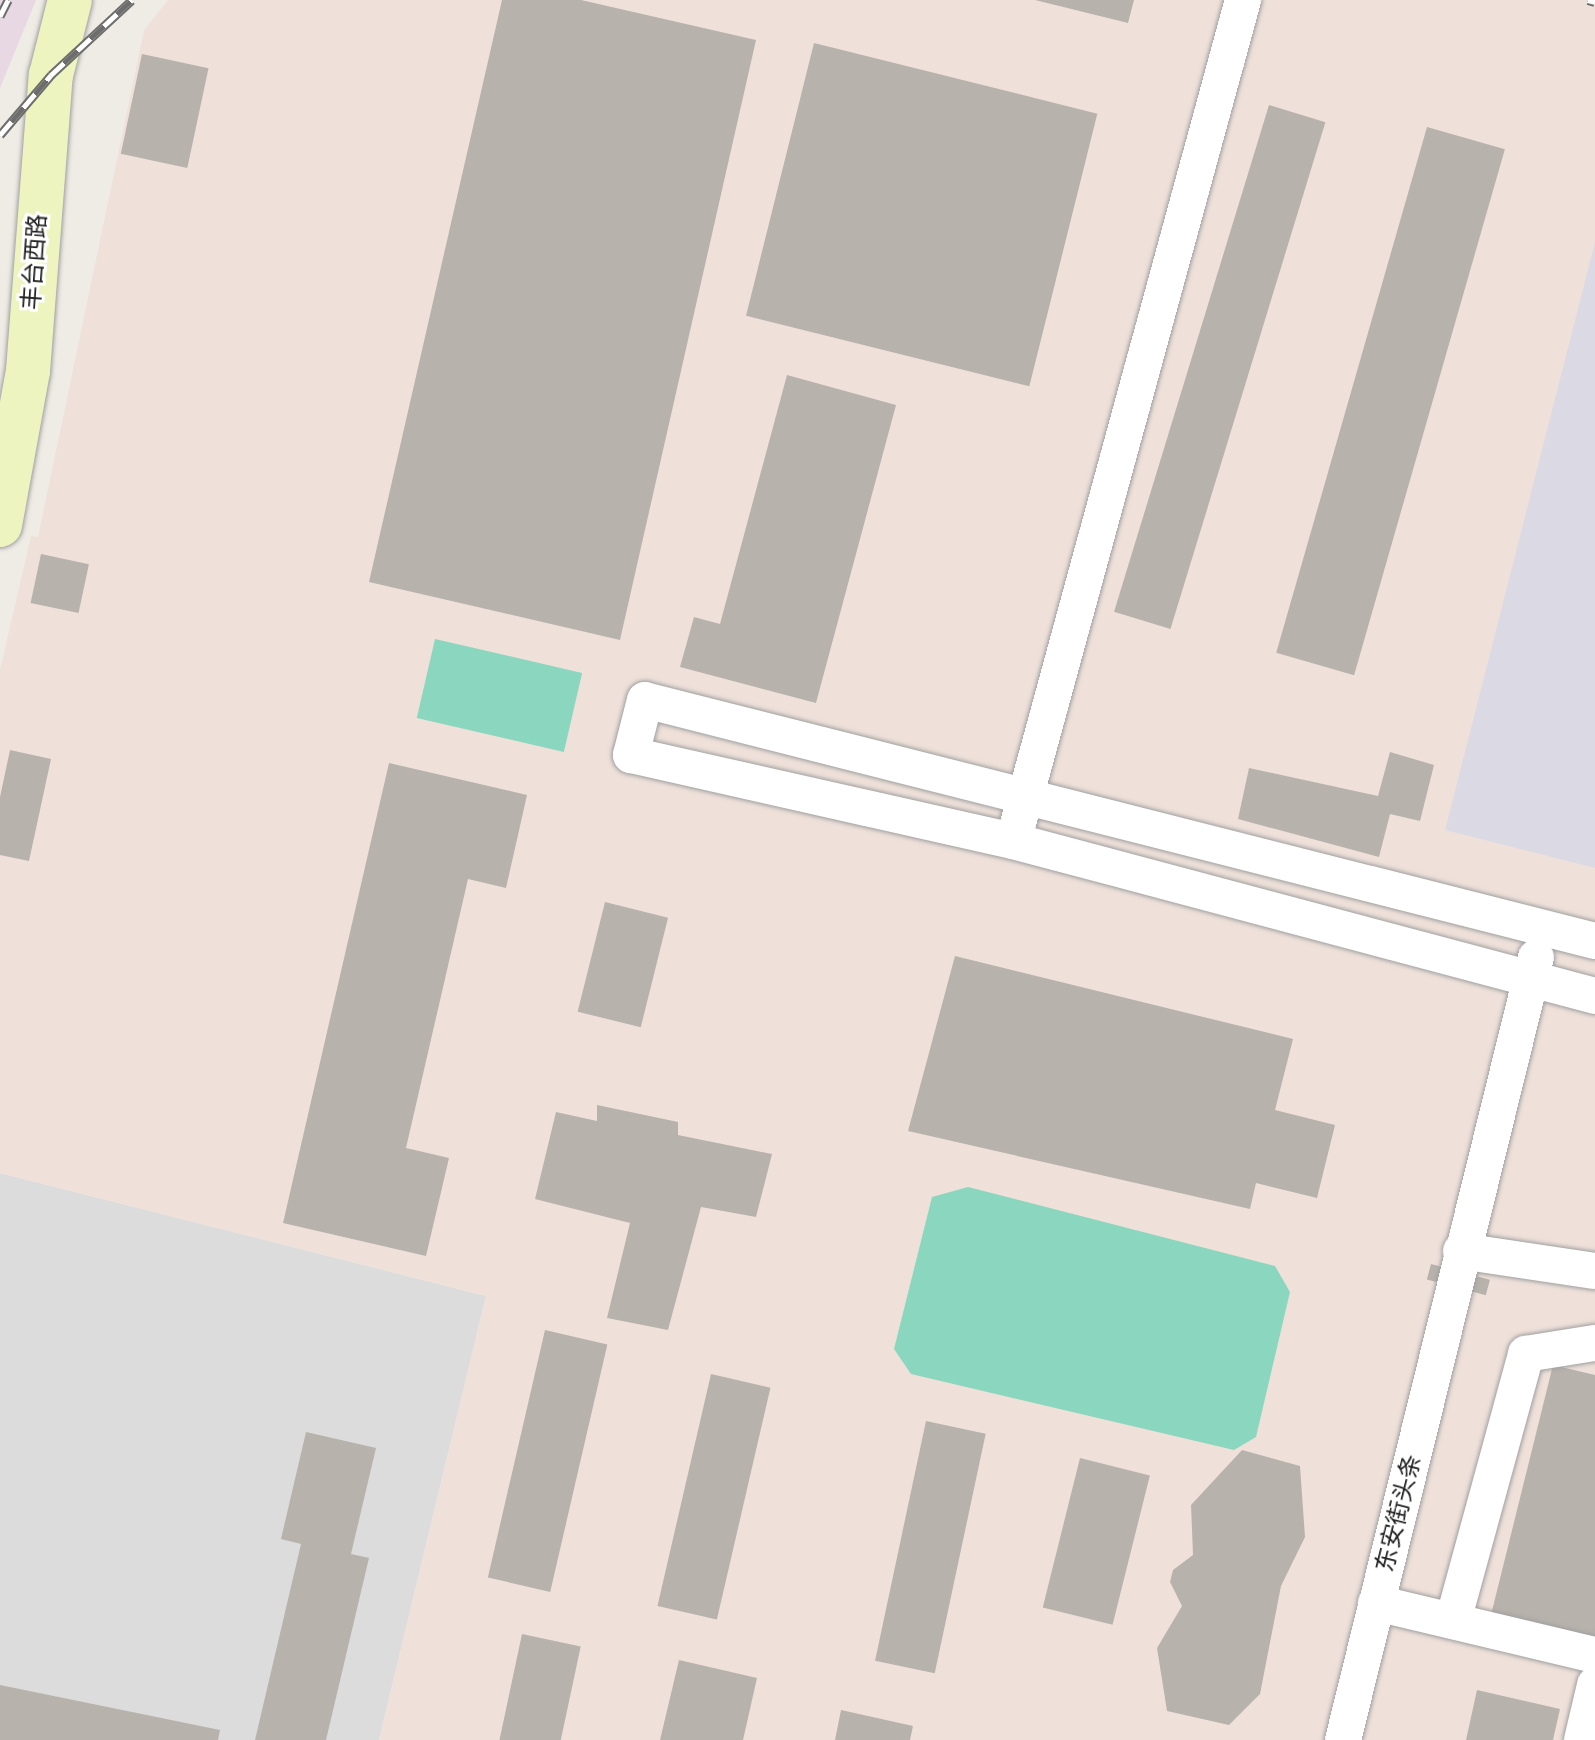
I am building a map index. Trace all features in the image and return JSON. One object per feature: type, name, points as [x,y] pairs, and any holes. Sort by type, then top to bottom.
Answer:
[{"type":"main road","name":"丰台西路","points":[[0,525],[28,371],[51,75],[70,0]]},
{"type":"street","points":[[1013,841],[1243,0]]},
{"type":"street","points":[[1595,941],[645,700],[631,755],[1013,841],[1595,996]]},
{"type":"street","name":"东安街头条","points":[[1343,1740],[1452,1286],[1544,928]]},
{"type":"street","points":[[1461,1251],[1595,1271]]},
{"type":"street","points":[[1453,1621],[1526,1354],[1595,1343]]},
{"type":"street","points":[[1376,1603],[1595,1655]]},
{"type":"street","points":[[1582,1740],[1595,1685]]},
{"type":"shaded area","points":[[0,0],[36,0],[0,88]]},
{"type":"shaded area","points":[[168,0],[1595,0],[1595,1740],[379,1740],[486,1296],[0,1173],[0,670],[31,536],[38,537],[144,30]]},
{"type":"shaded area","points":[[1595,242],[1595,868],[1445,830]]},
{"type":"shaded area","points":[[0,1173],[486,1296],[379,1740],[0,1740]]},
{"type":"green space","points":[[435,639],[582,673],[564,752],[417,718]]},
{"type":"green space","points":[[968,1187],[1275,1266],[1290,1292],[1256,1437],[1234,1450],[911,1374],[894,1349],[932,1197]]},
{"type":"building","points":[[502,0],[581,0],[756,40],[620,640],[369,582]]},
{"type":"building","points":[[1035,0],[1134,0],[1128,23]]},
{"type":"building","points":[[814,43],[1097,114],[1029,386],[746,316]]},
{"type":"building","points":[[142,54],[209,68],[187,168],[121,154]]},
{"type":"building","points":[[1269,105],[1325,122],[1170,629],[1114,612]]},
{"type":"building","points":[[1427,127],[1505,149],[1354,675],[1276,653]]},
{"type":"building","points":[[787,375],[896,405],[816,703],[680,667],[694,617],[720,624]]},
{"type":"building","points":[[41,554],[89,564],[79,613],[31,603]]},
{"type":"building","points":[[10,750],[51,759],[29,861],[0,855],[0,797]]},
{"type":"building","points":[[1390,752],[1434,765],[1420,821],[1390,814],[1379,857],[1238,819],[1249,768],[1378,796]]},
{"type":"building","points":[[389,763],[527,795],[506,888],[468,879],[406,1148],[449,1158],[426,1256],[283,1223]]},
{"type":"building","points":[[605,902],[668,918],[641,1027],[578,1012]]},
{"type":"building","points":[[955,956],[1293,1039],[1275,1110],[1335,1125],[1317,1198],[1256,1183],[1250,1209],[908,1131]]},
{"type":"building","points":[[597,1105],[678,1122],[678,1135],[772,1154],[756,1217],[701,1207],[668,1330],[607,1318],[630,1223],[535,1199],[556,1112],[597,1121]]},
{"type":"building","points":[[1431,1264],[1490,1280],[1486,1295],[1427,1279]]},
{"type":"building","points":[[545,1330],[607,1344],[550,1592],[488,1577]]},
{"type":"building","points":[[1553,1365],[1595,1375],[1595,1642],[1490,1619]]},
{"type":"building","points":[[711,1374],[770,1388],[717,1620],[657,1606]]},
{"type":"building","points":[[926,1421],[986,1434],[935,1673],[875,1661]]},
{"type":"building","points":[[306,1432],[376,1448],[351,1554],[369,1558],[326,1740],[255,1740],[301,1544],[281,1539]]},
{"type":"building","points":[[1242,1450],[1300,1466],[1305,1537],[1281,1586],[1260,1694],[1229,1725],[1167,1711],[1157,1648],[1182,1606],[1170,1582],[1173,1570],[1193,1555],[1191,1505]]},
{"type":"building","points":[[1080,1458],[1150,1475],[1113,1625],[1043,1607]]},
{"type":"building","points":[[522,1634],[581,1646],[561,1740],[499,1740]]},
{"type":"building","points":[[679,1660],[757,1678],[743,1740],[660,1740]]},
{"type":"building","points":[[0,1685],[220,1730],[218,1740],[0,1740]]},
{"type":"building","points":[[1477,1690],[1560,1709],[1553,1740],[1466,1740]]},
{"type":"building","points":[[841,1710],[913,1726],[910,1740],[835,1740]]},
{"type":"railway","points":[[0,16],[8,0]]},
{"type":"railway","points":[[0,135],[51,75],[132,0]]},
{"type":"railway","points":[[1588,0],[1595,2]]}]
